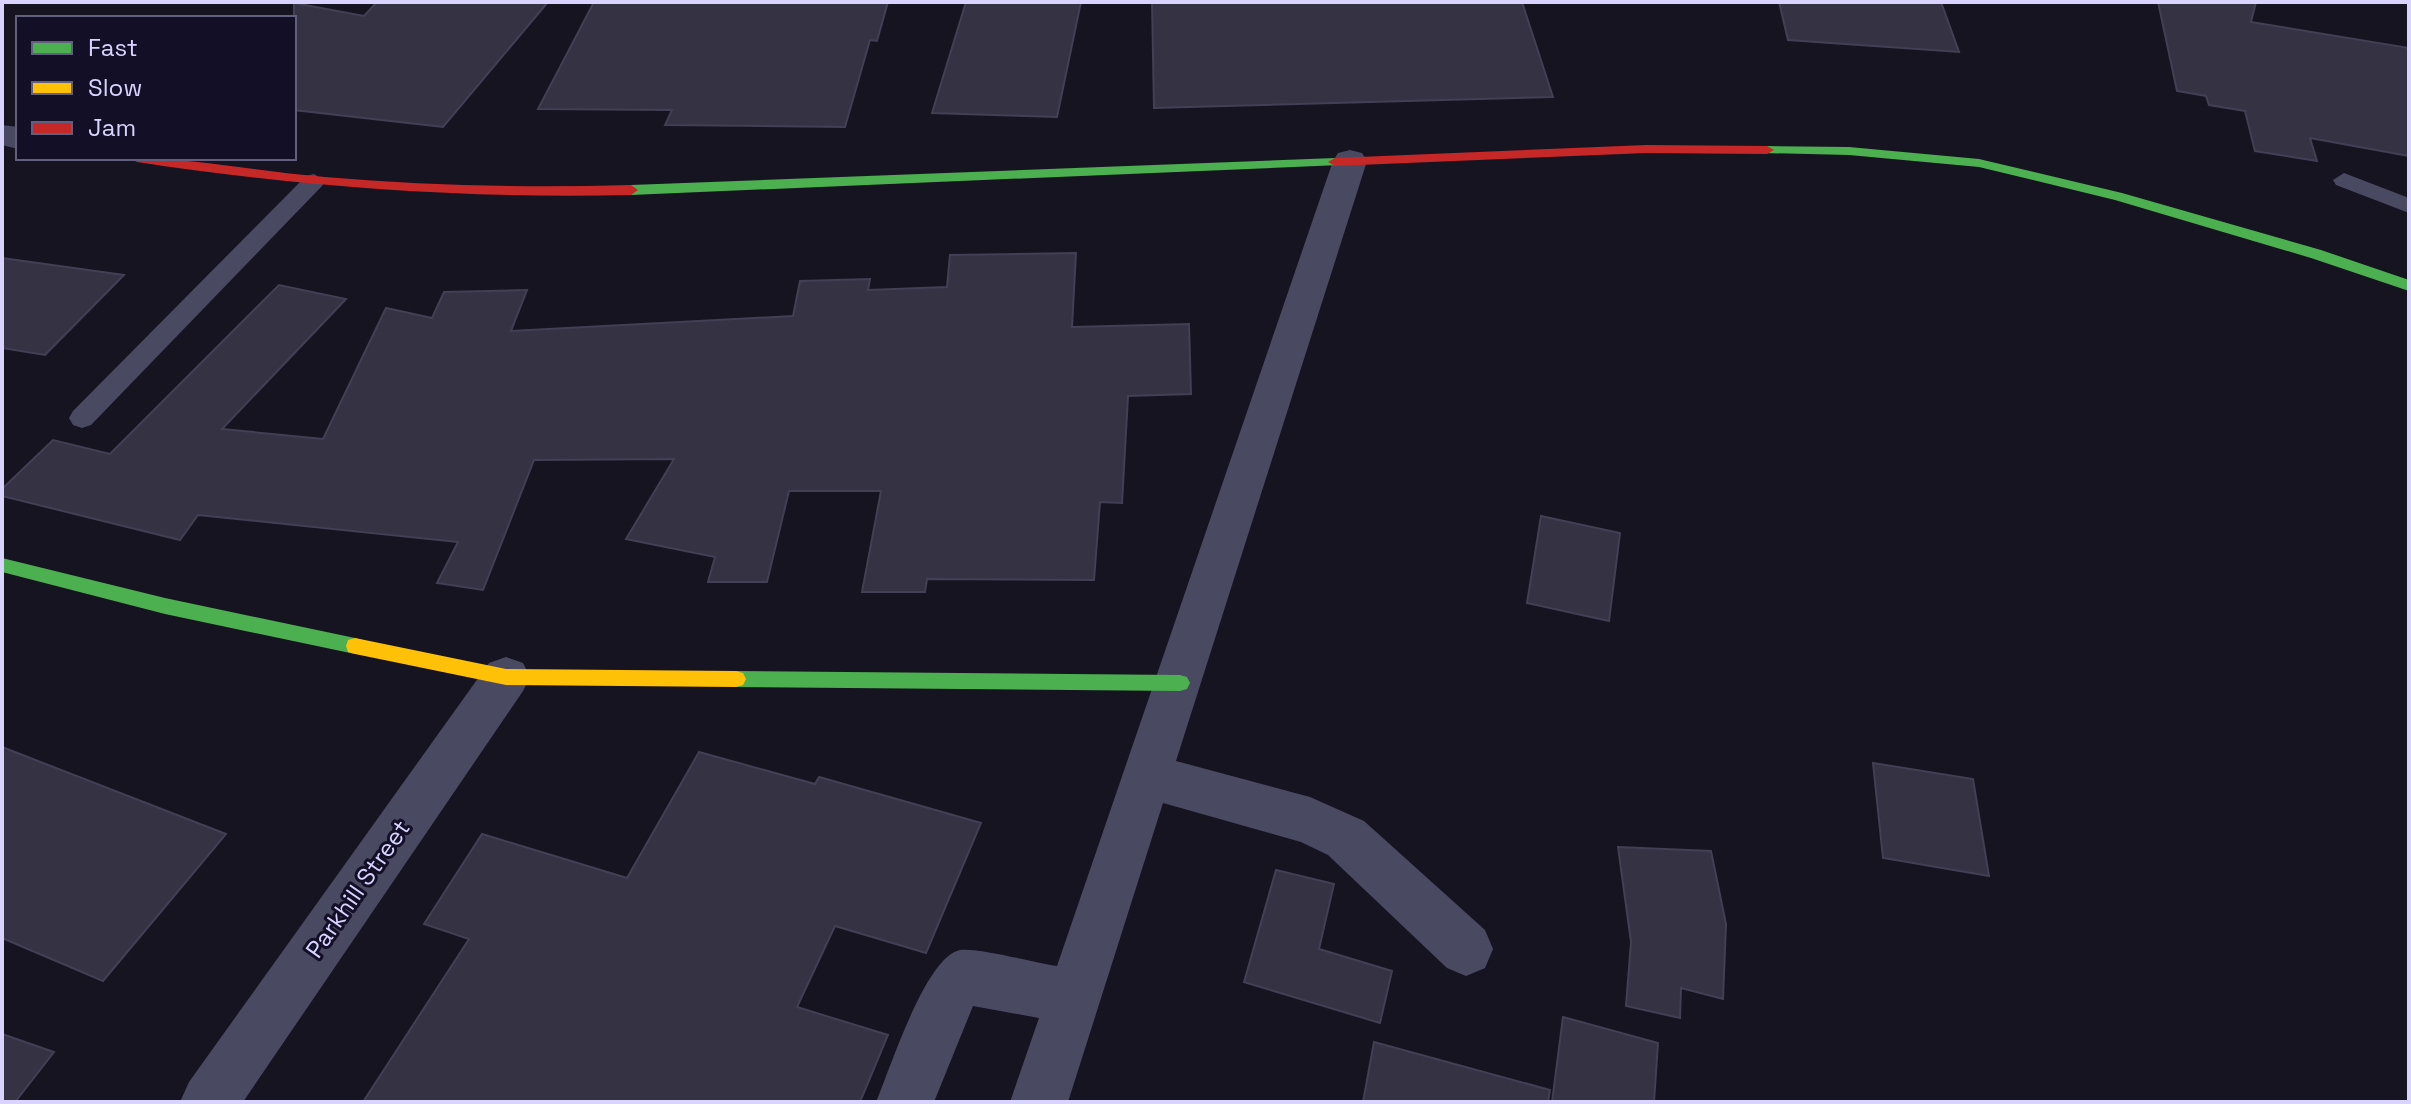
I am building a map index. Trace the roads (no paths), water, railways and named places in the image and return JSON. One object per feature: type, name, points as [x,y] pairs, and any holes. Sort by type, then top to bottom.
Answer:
[{"type":"street","points":[[149,160],[228,173],[392,188],[554,193],[1646,149],[1849,151],[1979,163],[2148,205],[2409,286]]},
{"type":"street","points":[[1039,1102],[1350,161]]},
{"type":"street","points":[[2,565],[165,606],[506,677],[1180,683]]},
{"type":"street","name":"Parkhill Street","points":[[209,1102],[506,677]]},
{"type":"street","points":[[1148,776],[1310,821],[1346,838],[1466,949]]},
{"type":"street","points":[[905,1102],[948,996],[961,977],[978,977],[1075,997]]},
{"type":"lane","points":[[2344,180],[2409,206]]},
{"type":"lane","points":[[82,418],[314,181]]}]
